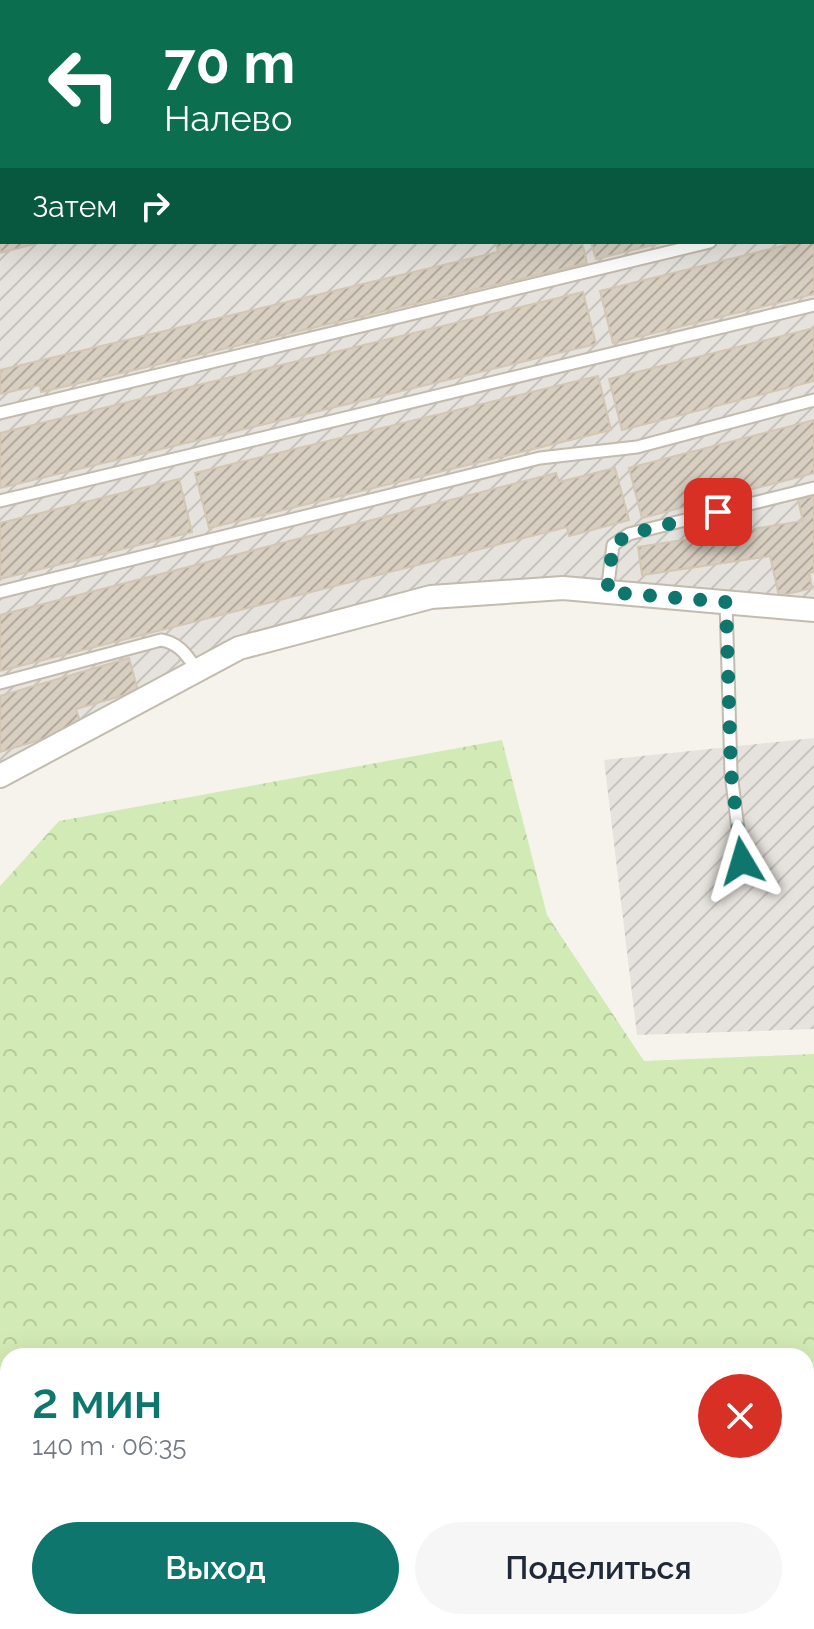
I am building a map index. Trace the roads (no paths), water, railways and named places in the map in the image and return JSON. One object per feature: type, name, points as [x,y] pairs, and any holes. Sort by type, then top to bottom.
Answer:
[{"type":"street","points":[[0,776],[239,648],[431,597],[563,588],[814,610]]},
{"type":"lane","points":[[0,413],[702,244]]},
{"type":"lane","points":[[0,501],[814,305]]},
{"type":"lane","points":[[0,592],[540,458],[637,447],[814,400]]},
{"type":"lane","points":[[607,592],[613,545],[629,534],[814,488]]},
{"type":"lane","points":[[726,602],[731,773],[742,861]]},
{"type":"lane","points":[[0,683],[161,640],[181,648],[198,671]]}]
